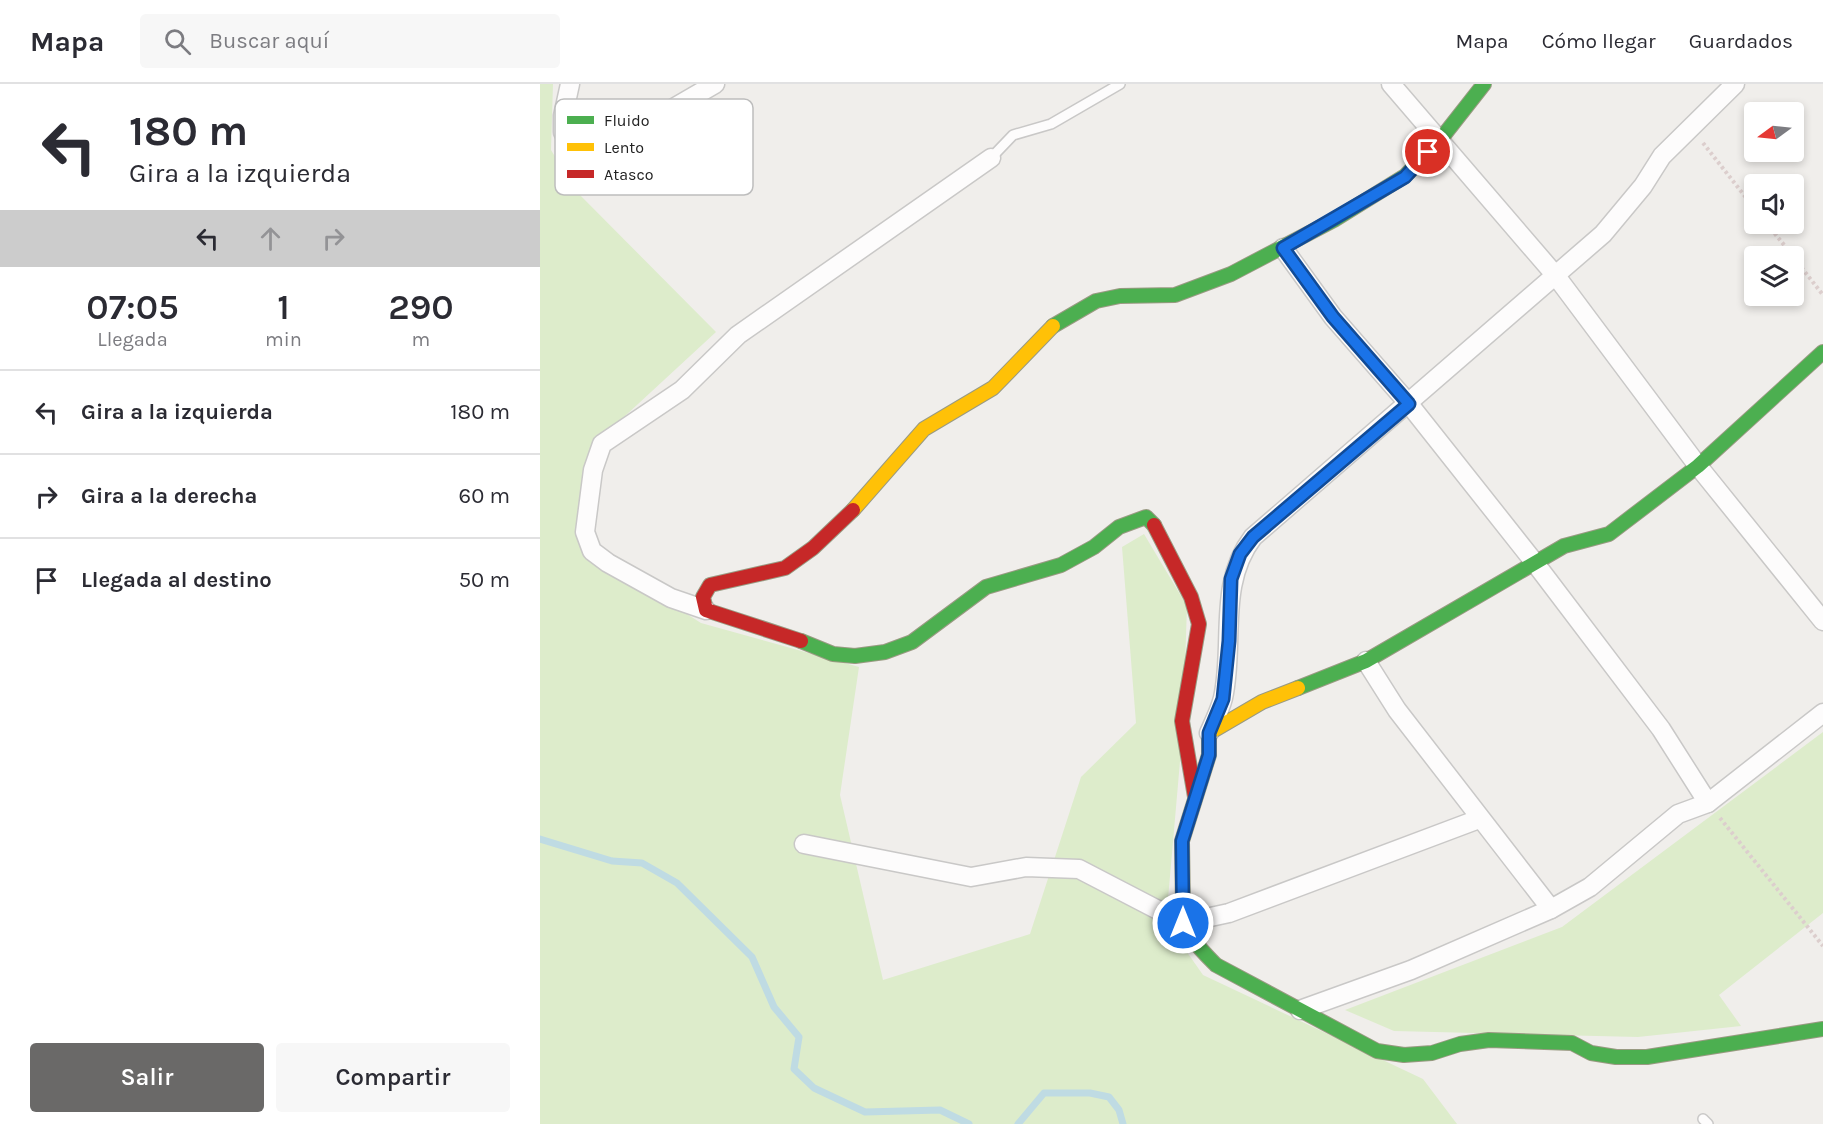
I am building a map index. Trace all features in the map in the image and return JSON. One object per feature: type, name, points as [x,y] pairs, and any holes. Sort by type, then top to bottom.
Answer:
[{"type":"street","points":[[567,99],[570,84]]},
{"type":"street","points":[[689,99],[715,84]]},
{"type":"street","points":[[1391,84],[1556,276],[1698,466],[1823,621]]},
{"type":"street","points":[[706,610],[703,597],[710,585],[785,568],[813,548],[869,494],[924,429],[993,388],[1052,326],[1096,301],[1120,296],[1175,295],[1231,274],[1283,248],[1405,177],[1440,140],[1484,84]]},
{"type":"street","points":[[1735,84],[1662,156],[1643,186],[1603,234],[1253,537],[1240,554],[1231,579],[1229,641],[1223,699],[1209,733],[1209,755],[1182,841],[1183,923],[1196,945],[1216,965],[1377,1051],[1404,1055],[1432,1053],[1460,1044],[1489,1040],[1572,1043],[1591,1053],[1647,1058],[1823,1029]]},
{"type":"street","points":[[991,158],[738,335],[682,390],[602,444],[593,470],[585,532],[592,551],[608,563],[671,598],[722,617],[783,633],[833,654],[855,656],[885,652],[912,642],[986,587],[1061,565],[1094,548],[1119,527],[1146,517],[1158,530],[1191,597],[1199,624],[1182,721],[1195,796]]},
{"type":"street","points":[[1283,248],[1333,317],[1409,404],[1535,563],[1661,729],[1708,803]]},
{"type":"street","points":[[1209,733],[1262,702],[1366,661],[1564,546],[1610,534],[1698,466],[1823,352]]},
{"type":"street","points":[[1366,661],[1397,710],[1479,819],[1551,909]]},
{"type":"street","points":[[1300,1010],[1411,970],[1551,909],[1590,887],[1678,814],[1708,803],[1823,713]]},
{"type":"street","points":[[804,844],[971,877],[1026,867],[1079,869],[1183,923],[1229,914],[1479,819]]},
{"type":"lane","points":[[991,158],[1013,135],[1051,124],[1120,84]]},
{"type":"path","points":[[1691,128],[1744,195]]},
{"type":"path","points":[[1775,234],[1784,246]]},
{"type":"path","points":[[1804,271],[1823,295]]},
{"type":"path","points":[[1708,803],[1823,946]]},
{"type":"green space","points":[[540,84],[553,84],[551,150],[555,157],[555,195],[580,195],[716,332],[599,440],[594,555],[701,623],[859,667],[840,795],[883,980],[1030,934],[1081,777],[1136,723],[1122,547],[1144,534],[1187,606],[1183,727],[1166,922],[1203,975],[1423,1079],[1457,1124],[540,1124]]},
{"type":"green space","points":[[1823,732],[1823,913],[1719,995],[1741,1026],[1638,1037],[1394,1031],[1345,1010],[1562,927]]},
{"type":"waterway","points":[[540,839],[612,861],[642,863],[677,883],[752,957],[774,1007],[799,1037],[794,1069],[814,1088],[865,1112],[940,1110],[969,1124]]},
{"type":"waterway","points":[[1018,1124],[1044,1093],[1090,1093],[1109,1097],[1119,1110],[1123,1124]]},
{"type":"traffic: fast","points":[[1053,326],[1096,301],[1120,296],[1175,295],[1231,274],[1334,220],[1405,176],[1440,140],[1484,84]]},
{"type":"traffic: fast","points":[[1298,688],[1366,661],[1564,546],[1609,534],[1698,466],[1823,352]]},
{"type":"traffic: fast","points":[[801,641],[833,654],[855,656],[885,652],[912,642],[986,587],[1061,565],[1094,547],[1119,527],[1146,517],[1154,525]]},
{"type":"traffic: fast","points":[[1183,908],[1189,933],[1216,965],[1377,1051],[1404,1055],[1432,1053],[1460,1044],[1489,1040],[1572,1043],[1591,1053],[1616,1057],[1647,1057],[1823,1029]]},
{"type":"traffic: slow","points":[[853,510],[924,429],[993,388],[1053,326]]},
{"type":"traffic: slow","points":[[1183,908],[1182,841],[1209,755],[1209,733],[1262,702],[1298,688]]},
{"type":"traffic: jam","points":[[801,641],[706,610],[703,597],[710,585],[785,568],[813,548],[853,510]]},
{"type":"traffic: jam","points":[[1154,525],[1191,597],[1199,624],[1182,721],[1195,797]]},
{"type":"route","points":[[1183,923],[1182,841],[1209,755],[1209,733],[1223,699],[1229,641],[1231,579],[1240,554],[1253,537],[1409,404],[1333,317],[1283,248],[1405,177],[1428,152]]}]
